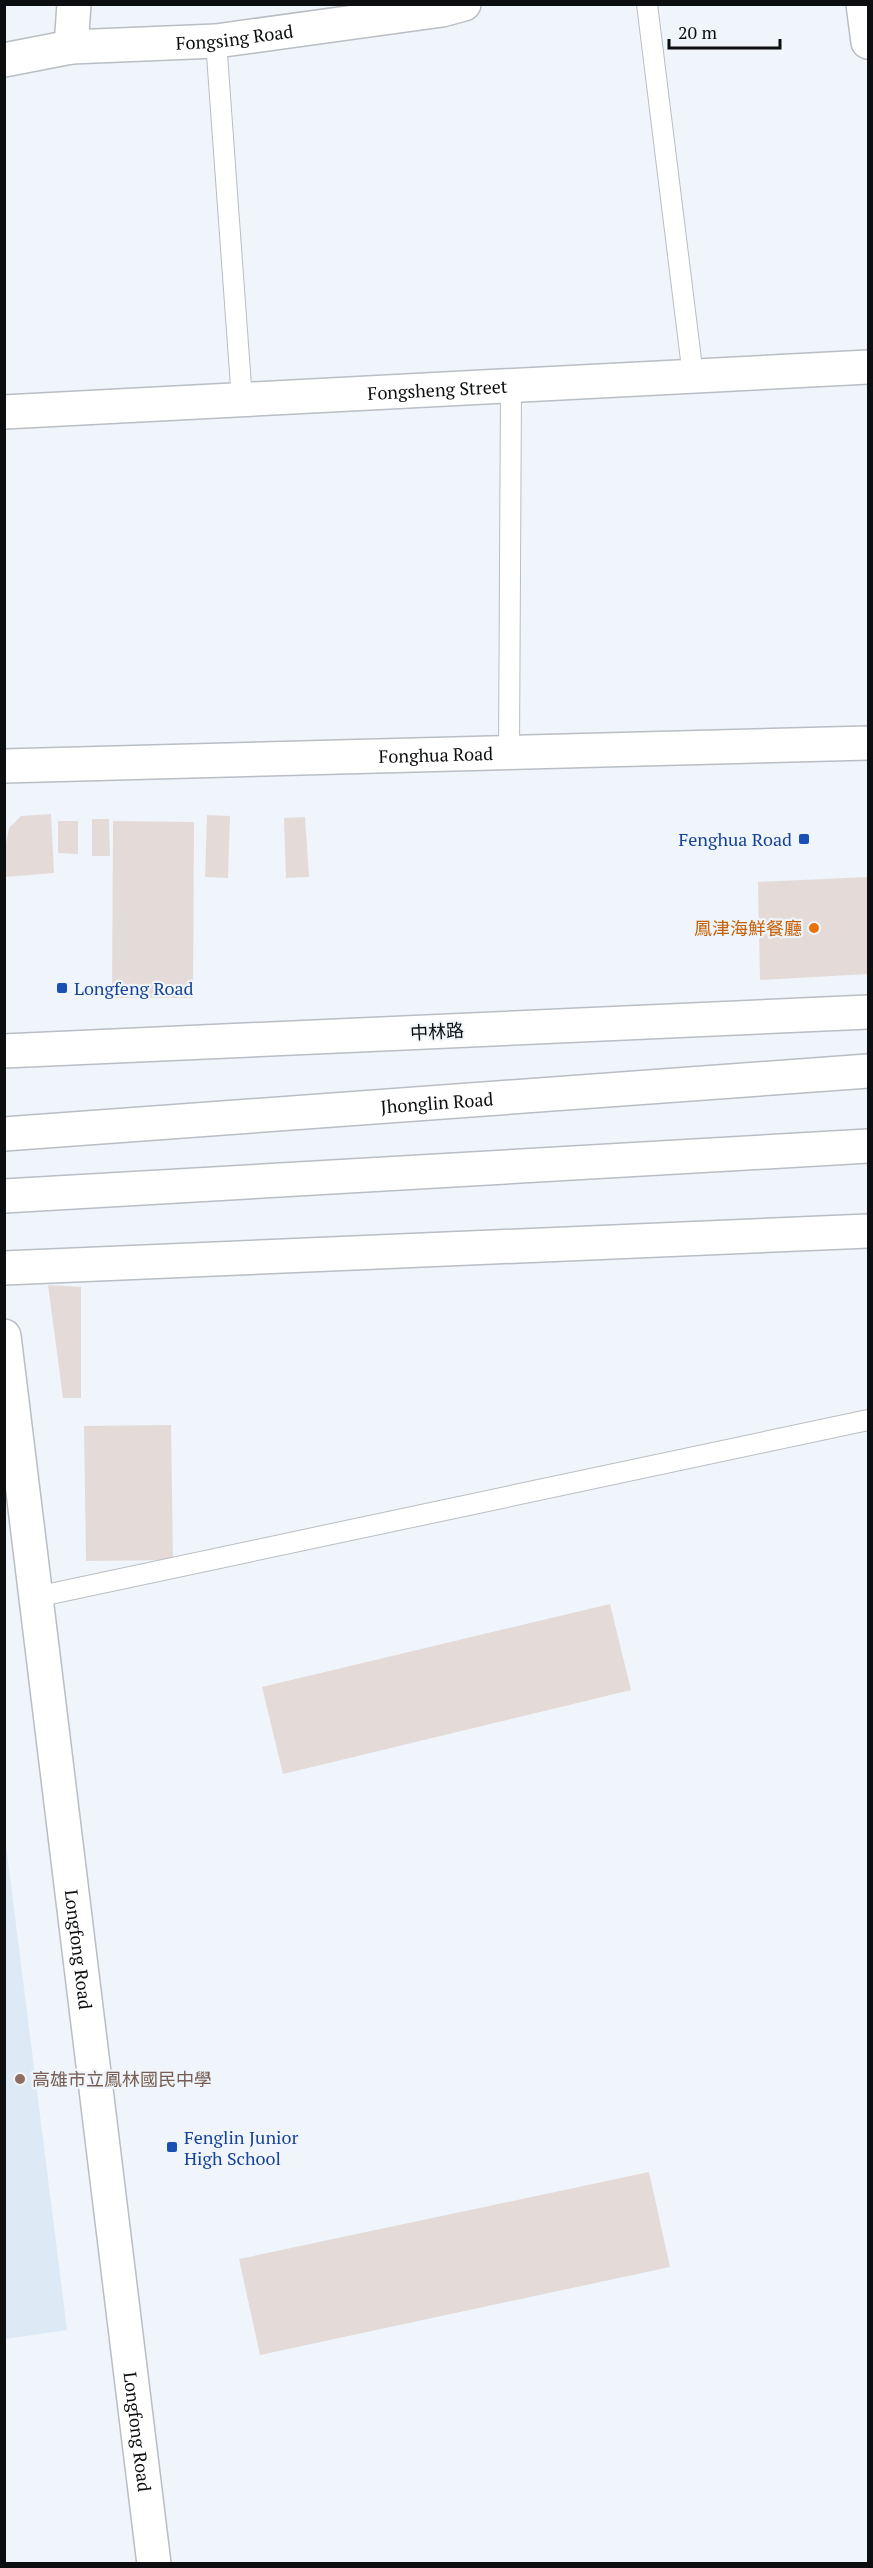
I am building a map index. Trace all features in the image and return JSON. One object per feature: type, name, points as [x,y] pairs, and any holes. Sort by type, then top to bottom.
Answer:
[{"type":"street","points":[[71,47],[74,4]]},
{"type":"street","points":[[863,4],[868,42]]},
{"type":"street","name":"Fongsing Road","points":[[4,60],[71,47],[216,41],[451,6]]},
{"type":"street","name":"Fongsheng Street","points":[[4,412],[868,367]]},
{"type":"street","name":"Fonghua Road","points":[[4,766],[868,743]]},
{"type":"street","name":"中林路","points":[[4,1051],[868,1011]]},
{"type":"street","name":"Jhonglin Road","points":[[4,1134],[868,1071]]},
{"type":"street","points":[[4,1196],[868,1146]]},
{"type":"street","points":[[4,1268],[868,1231]]},
{"type":"street","name":"Longfong Road","points":[[4,1336],[154,2564]]},
{"type":"lane","points":[[647,4],[693,376]]},
{"type":"lane","points":[[216,41],[242,400]]},
{"type":"lane","points":[[509,753],[511,385]]},
{"type":"lane","points":[[36,1597],[868,1420]]},
{"type":"shaded area","name":"高雄市立鳳林國民中學","points":[[4,1829],[67,2330],[5,2339],[4,2339]]},
{"type":"building","points":[[51,814],[54,873],[4,877],[4,853],[9,828],[21,816]]},
{"type":"building","points":[[207,815],[230,816],[228,878],[205,877]]},
{"type":"building","points":[[305,817],[309,877],[286,878],[284,818]]},
{"type":"building","points":[[92,819],[109,819],[110,856],[92,856]]},
{"type":"building","points":[[58,821],[78,821],[78,854],[58,853]]},
{"type":"building","points":[[113,821],[194,822],[193,998],[112,998]]},
{"type":"building","name":"鳳津海鮮餐廳","points":[[868,877],[868,974],[760,980],[758,882]]},
{"type":"building","points":[[48,1285],[81,1287],[81,1398],[63,1398]]},
{"type":"building","points":[[171,1425],[173,1560],[86,1561],[84,1426]]},
{"type":"building","points":[[610,1604],[631,1690],[283,1774],[262,1687]]},
{"type":"building","points":[[649,2172],[670,2267],[260,2355],[239,2259]]},
{"type":"place","name":"Fenghua Road","points":[[804,839]]},
{"type":"place","name":"鳳津海鮮餐廳","points":[[814,928]]},
{"type":"place","name":"Longfeng Road","points":[[62,988]]},
{"type":"place","name":"高雄市立鳳林國民中學","points":[[20,2079]]},
{"type":"place","name":"Fenglin Junior High School","points":[[172,2147]]}]
